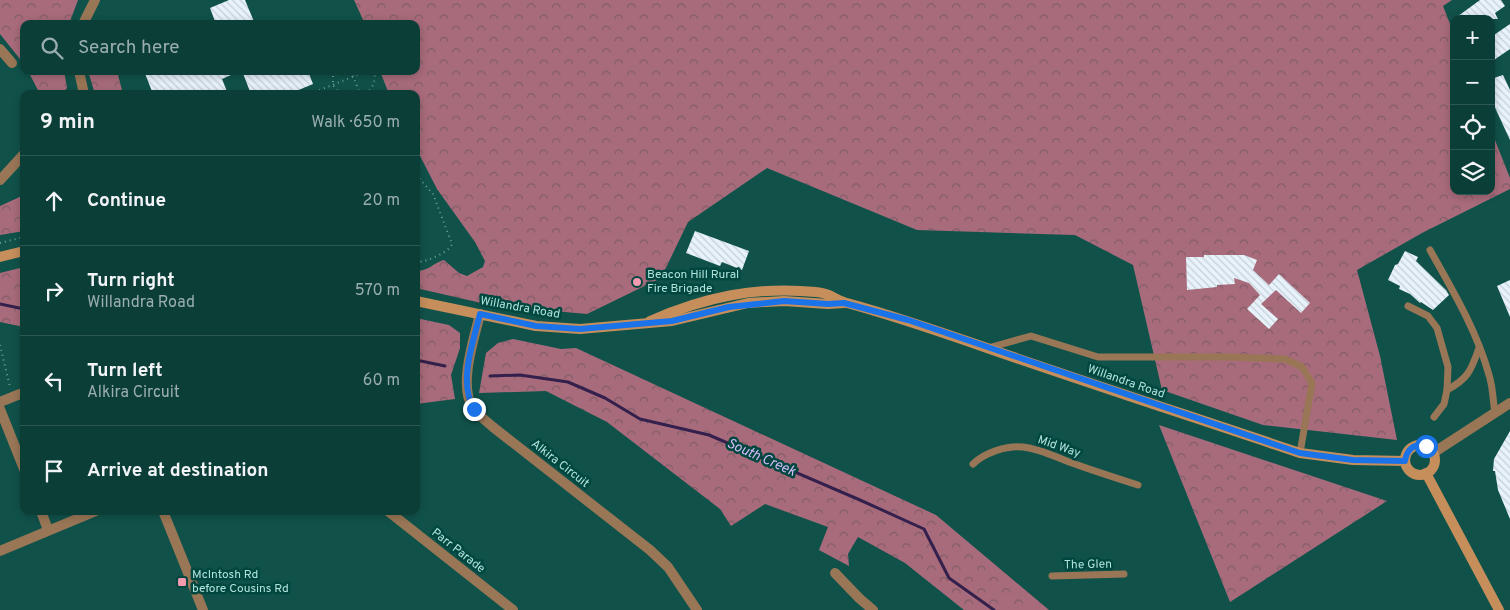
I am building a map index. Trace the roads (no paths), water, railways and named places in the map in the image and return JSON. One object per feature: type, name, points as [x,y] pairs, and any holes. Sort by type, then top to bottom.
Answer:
[{"type":"main road","points":[[0,257],[20,252]]},
{"type":"main road","name":"Willandra Road","points":[[420,302],[536,326],[580,329],[650,321],[720,296],[750,291],[781,290],[828,293],[844,303],[908,320],[1300,453],[1353,460],[1405,461]]},
{"type":"main road","points":[[1416,445],[1426,446],[1435,457],[1433,467],[1426,473],[1415,474],[1406,466],[1405,461],[1408,451],[1416,445]]},
{"type":"main road","points":[[1426,473],[1499,610]]},
{"type":"street","points":[[85,20],[95,0]]},
{"type":"street","points":[[0,49],[12,62]]},
{"type":"street","points":[[80,75],[83,90]]},
{"type":"street","points":[[0,180],[20,158]]},
{"type":"street","name":"Alkira Circuit","points":[[480,314],[466,377],[468,396],[474,409],[493,427],[650,550],[668,567],[697,610]]},
{"type":"street","points":[[0,402],[16,395]]},
{"type":"street","points":[[1433,453],[1510,403]]},
{"type":"street","points":[[0,409],[20,459]]},
{"type":"street","points":[[42,515],[48,530]]},
{"type":"street","points":[[0,551],[86,515]]},
{"type":"street","points":[[165,515],[203,610]]},
{"type":"street","name":"Parr Parade","points":[[393,515],[513,610]]},
{"type":"street","points":[[835,573],[873,610]]},
{"type":"lane","points":[[1430,250],[1454,292],[1479,348],[1490,376],[1495,413]]},
{"type":"lane","points":[[1408,306],[1428,316],[1437,328],[1448,367],[1444,404],[1434,417]]},
{"type":"lane","points":[[988,348],[1031,336],[1098,357],[1285,359],[1302,367],[1312,383],[1300,453]]},
{"type":"lane","points":[[1447,390],[1470,371],[1479,348]]},
{"type":"lane","name":"Mid Way","points":[[973,464],[980,458],[992,453],[1007,448],[1022,447],[1033,449],[1138,485]]},
{"type":"lane","name":"The Glen","points":[[1052,576],[1124,574]]},
{"type":"waterway","name":"South Creek","points":[[0,304],[20,308]]},
{"type":"waterway","name":"South Creek","points":[[420,361],[445,366]]},
{"type":"waterway","name":"South Creek","points":[[490,376],[520,375],[568,382],[605,398],[640,419],[709,435],[924,529],[949,578],[994,610]]},
{"type":"place","name":"Beacon Hill Rural Fire Brigade","points":[[637,282]]},
{"type":"place","name":"McIntosh Rd before Cousins Rd","points":[[182,582]]}]
